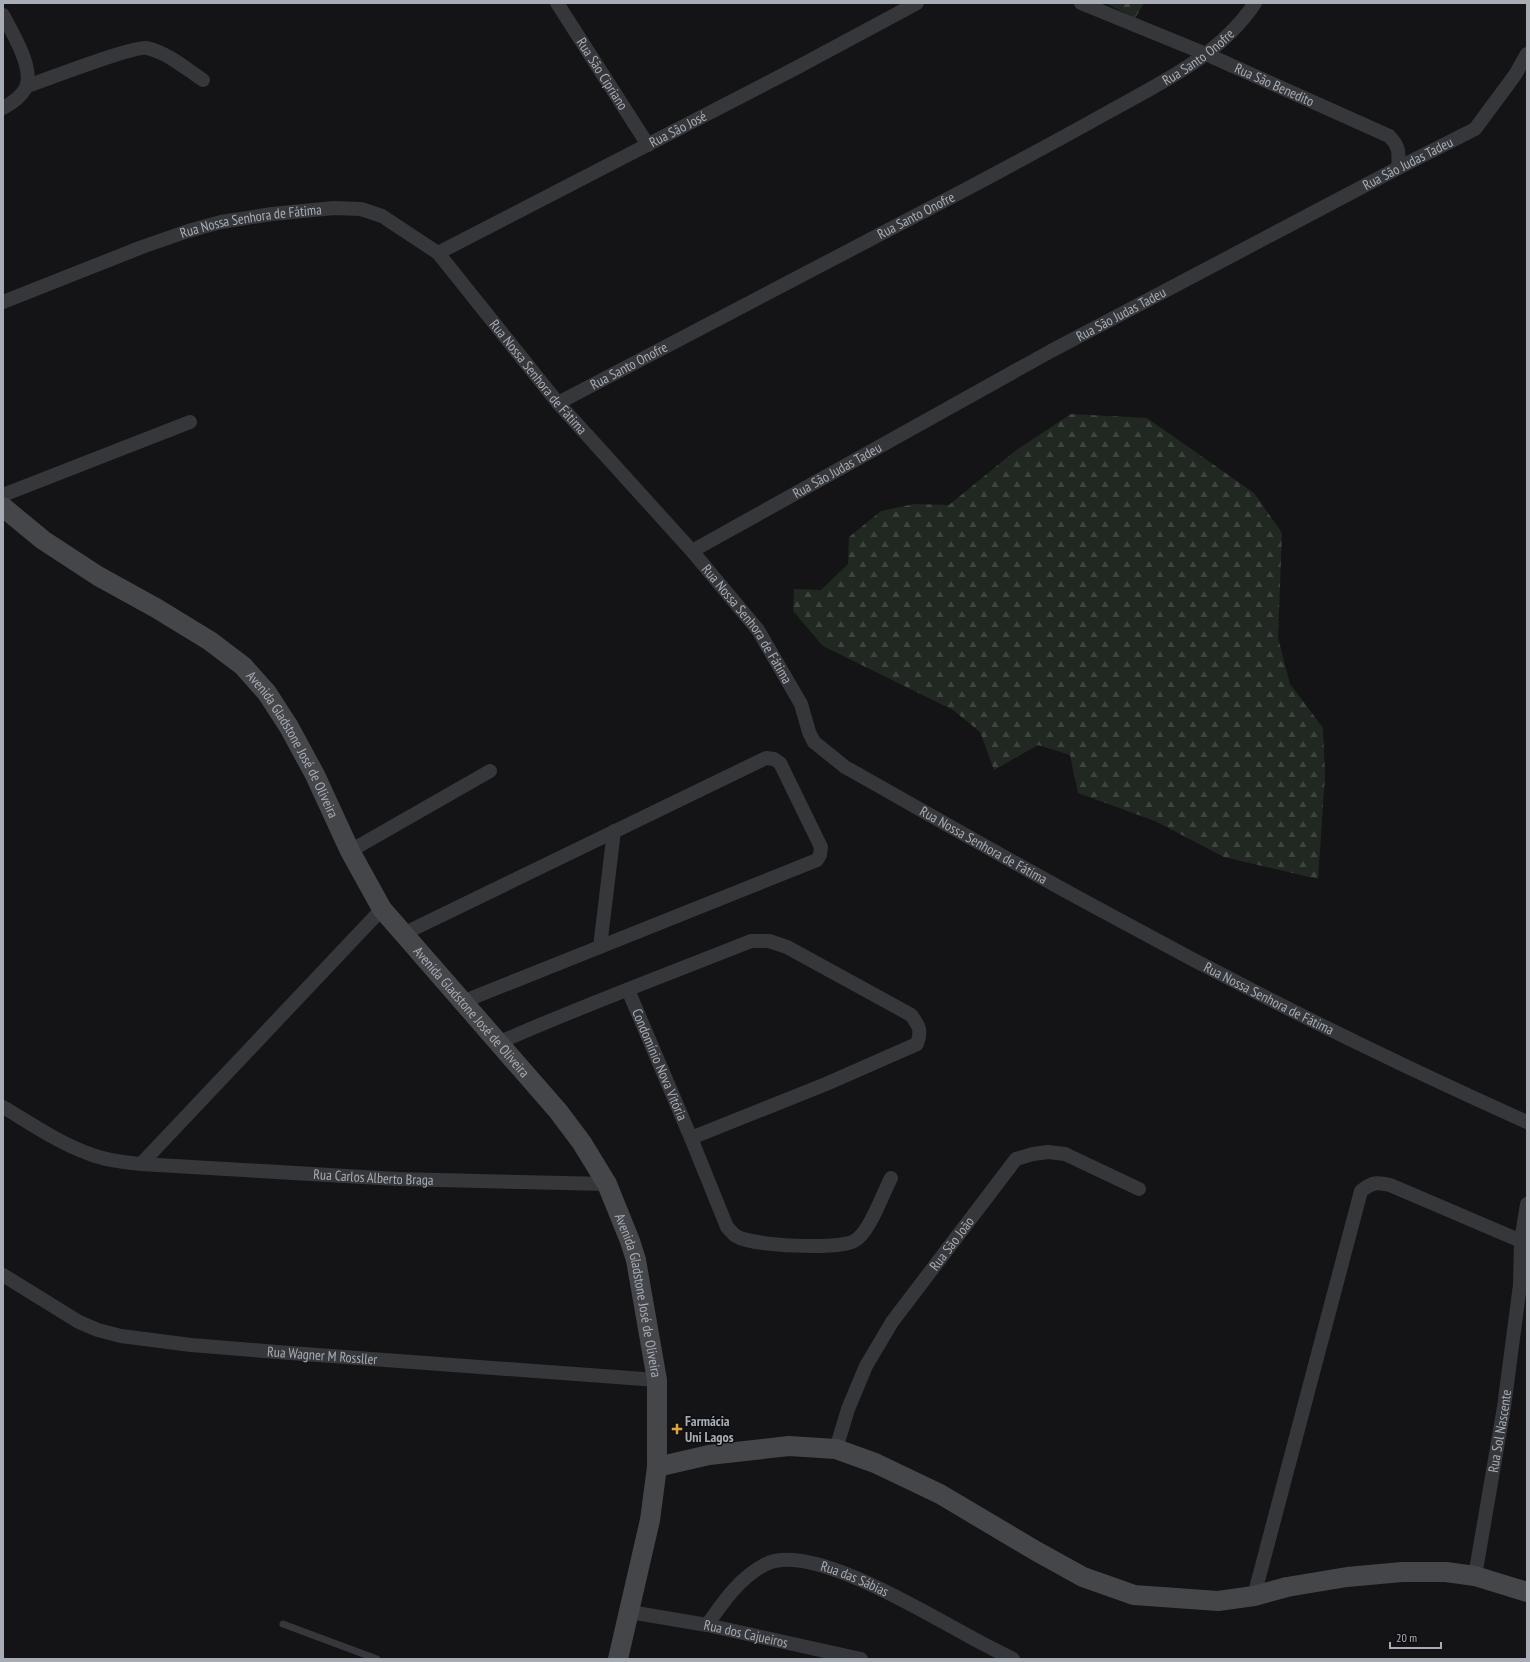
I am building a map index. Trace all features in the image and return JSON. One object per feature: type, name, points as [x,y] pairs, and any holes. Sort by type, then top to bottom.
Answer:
[{"type":"main road","name":"Avenida Gladstone José de Oliveira","points":[[3,506],[43,540],[98,576],[156,608],[210,641],[243,666],[267,692],[289,727],[315,775],[350,851],[382,909],[558,1111],[582,1143],[607,1184],[636,1260],[657,1380],[657,1467],[650,1520],[618,1659]]},
{"type":"main road","points":[[657,1467],[709,1455],[789,1446],[836,1450],[875,1463],[940,1494],[1036,1551],[1084,1577],[1134,1595],[1218,1601],[1254,1596],[1287,1587],[1347,1577],[1402,1572],[1446,1572],[1475,1576],[1527,1592]]},
{"type":"street","name":"Rua São Cipriano","points":[[557,3],[648,145]]},
{"type":"street","name":"Rua São José","points":[[438,253],[796,68],[917,3]]},
{"type":"street","name":"Rua São Benedito","points":[[1081,3],[1206,54],[1389,136],[1397,144],[1399,155],[1398,168]]},
{"type":"street","name":"Rua Santo Onofre","points":[[558,403],[1026,158],[1155,86],[1206,54],[1219,44],[1246,16],[1255,3]]},
{"type":"street","points":[[3,15],[23,58],[28,73],[27,86],[20,96],[3,108]]},
{"type":"street","points":[[27,86],[110,57],[145,47],[166,55],[202,80]]},
{"type":"street","name":"Rua São Judas Tadeu","points":[[692,551],[1051,351],[1398,168],[1475,130],[1515,75],[1527,54]]},
{"type":"street","name":"Rua Nossa Senhora de Fátima","points":[[3,302],[135,250],[188,231],[221,222],[272,214],[334,208],[361,209],[382,216],[438,253],[558,403],[692,551],[758,630],[801,704],[808,732],[814,742],[846,767],[1113,917],[1320,1025],[1436,1081],[1527,1122]]},
{"type":"street","points":[[3,495],[190,422]]},
{"type":"street","points":[[403,934],[766,758],[774,759],[780,763],[821,847],[817,860],[462,1002]]},
{"type":"street","points":[[350,851],[490,771]]},
{"type":"street","points":[[600,947],[614,831]]},
{"type":"street","points":[[141,1164],[382,909]]},
{"type":"street","points":[[498,1043],[575,1009],[628,990],[751,941],[769,941],[787,947],[911,1014],[918,1025],[920,1035],[917,1044],[826,1084],[691,1138]]},
{"type":"street","name":"Condomínio Nova Vitória","points":[[628,990],[727,1227],[736,1236],[747,1240],[780,1245],[840,1245],[855,1241],[866,1231],[890,1178]]},
{"type":"street","name":"Rua Carlos Alberto Braga","points":[[3,1107],[65,1144],[88,1154],[110,1160],[141,1164],[397,1179],[607,1184]]},
{"type":"street","name":"Rua São João","points":[[836,1450],[848,1409],[866,1366],[892,1322],[1016,1159],[1033,1154],[1048,1152],[1065,1154],[1139,1189]]},
{"type":"street","points":[[1254,1596],[1361,1191],[1369,1184],[1378,1182],[1521,1241]]},
{"type":"street","name":"Rua Sol Nascente","points":[[1475,1576],[1504,1407],[1520,1285],[1521,1241],[1527,1204]]},
{"type":"street","name":"Rua Sol Nascente","points":[[1520,1285],[1527,1262]]},
{"type":"street","name":"Rua Wagner M Rossller","points":[[3,1275],[79,1322],[98,1330],[121,1336],[199,1346],[657,1380]]},
{"type":"street","name":"Rua das Sábias","points":[[707,1624],[725,1600],[746,1578],[767,1564],[785,1559],[816,1564],[859,1578],[1013,1659]]},
{"type":"street","name":"Rua dos Cajueiros","points":[[630,1612],[707,1624],[861,1659]]},
{"type":"lane","points":[[283,1624],[377,1659]]},
{"type":"green space","points":[[1105,3],[1144,3],[1135,18]]},
{"type":"green space","points":[[1071,414],[1147,418],[1254,493],[1282,533],[1278,638],[1290,684],[1323,728],[1325,776],[1318,879],[1224,857],[1155,821],[1078,793],[1070,755],[1038,745],[994,770],[980,732],[953,710],[823,646],[793,611],[794,589],[821,590],[848,564],[849,537],[881,511],[914,504],[949,505],[1015,451]]},
{"type":"place","name":"Farmácia Uni Lagos","points":[[677,1429]]}]
